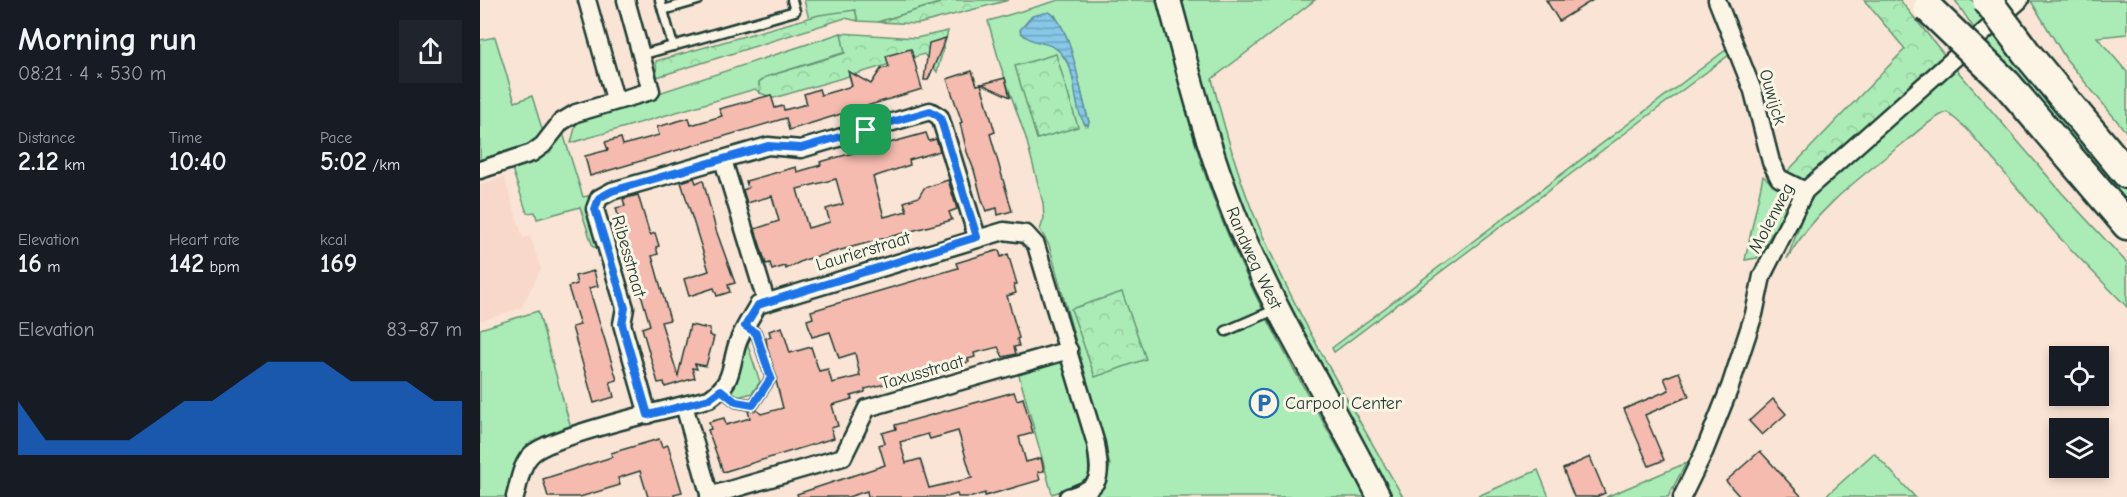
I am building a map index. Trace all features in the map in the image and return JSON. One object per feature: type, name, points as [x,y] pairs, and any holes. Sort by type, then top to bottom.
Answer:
[{"type":"highway","points":[[1987,0],[2030,57],[2127,174]]},
{"type":"highway","points":[[2000,0],[2030,57]]},
{"type":"highway","points":[[1931,2],[1968,46],[2007,84]]},
{"type":"highway","points":[[1931,2],[2007,84],[2127,225]]},
{"type":"street","points":[[587,0],[615,99]]},
{"type":"street","points":[[480,170],[532,153],[543,145],[561,122],[576,113],[615,99],[651,91],[626,0]]},
{"type":"street","name":"Randweg West","points":[[1169,0],[1224,190],[1278,309],[1379,497]]},
{"type":"street","name":"Ouwijck","points":[[1717,0],[1753,90],[1771,162],[1779,178],[1805,191]]},
{"type":"street","name":"Molenweg","points":[[1682,497],[1704,452],[1730,387],[1754,314],[1762,276],[1805,191],[2020,0]]},
{"type":"street","name":"Ribesstraat","points":[[648,415],[622,324],[625,308],[595,209],[599,198],[612,191],[768,146],[801,148],[930,111],[940,117],[977,237]]},
{"type":"street","points":[[515,497],[522,471],[533,453],[563,440],[709,399],[729,382],[738,343],[745,326],[758,305],[766,301],[723,160]]},
{"type":"street","name":"Laurierstraat","points":[[766,301],[977,237],[1004,231],[1026,234],[1036,245],[1096,444],[1100,470],[1095,485],[1088,491],[1068,497]]},
{"type":"street","name":"Taxusstraat","points":[[710,496],[843,457],[867,408],[1069,350]]},
{"type":"street","points":[[684,405],[710,496]]},
{"type":"lane","points":[[660,0],[673,46]]},
{"type":"lane","points":[[663,10],[698,0]]},
{"type":"lane","points":[[641,55],[795,11],[792,0]]},
{"type":"lane","points":[[1226,331],[1278,309]]},
{"type":"lane","points":[[721,390],[736,402],[753,405],[771,378],[756,333],[745,326]]},
{"type":"shaded area","points":[[504,177],[523,238],[530,236],[541,269],[521,308],[480,321],[480,185]]},
{"type":"green space","points":[[804,0],[949,0],[878,22],[858,21],[855,10],[809,19]]},
{"type":"green space","points":[[949,0],[1009,0],[918,24],[878,22]]},
{"type":"green space","points":[[1059,0],[1157,0],[1194,140],[1223,223],[1272,328],[1366,497],[1091,497],[1105,486],[1110,465],[1049,245],[1040,230],[1044,218],[1043,203],[1026,138],[1000,64],[988,21]],"holes":[[[1055,15],[1068,40],[1089,122],[1085,126],[1070,67],[1058,48],[1025,36]]]},
{"type":"green space","points":[[1179,0],[1315,0],[1212,79],[1240,178],[1268,247],[1323,356],[1403,497],[1390,497],[1321,377],[1258,253],[1218,146]]},
{"type":"green space","points":[[1864,0],[1900,0],[1946,57],[1808,180],[1801,181],[1786,173],[1905,49]]},
{"type":"green space","points":[[1955,0],[1972,0],[1987,20],[1975,30]]},
{"type":"green space","points":[[2127,0],[2127,34],[2097,37],[2127,72],[2127,133],[2066,59],[2031,1]]},
{"type":"green space","points":[[855,10],[858,21],[845,18],[657,77],[656,61],[819,15]]},
{"type":"green space","points":[[948,31],[937,72],[924,54],[774,98],[760,93],[759,82],[766,77],[845,53],[841,33],[916,38]]},
{"type":"green space","points":[[1997,31],[2127,182],[2127,204],[1984,42]]},
{"type":"green space","points":[[841,33],[846,52],[766,77],[759,82],[760,93],[755,89],[571,143],[577,120]]},
{"type":"green space","points":[[495,37],[515,102],[532,96],[543,132],[533,143],[480,160],[480,40]]},
{"type":"green space","points":[[1727,49],[1729,55],[1334,352],[1332,348]]},
{"type":"green space","points":[[1056,54],[1078,127],[1037,139],[1015,66]]},
{"type":"green space","points":[[1955,68],[2062,193],[2127,263],[2127,307],[2059,237],[1967,129],[1947,112],[1923,127],[1838,196],[1798,241],[1787,259],[1808,203],[1822,185]]},
{"type":"green space","points":[[563,133],[583,197],[588,196],[601,248],[593,247],[580,207],[537,219],[535,212],[527,213],[513,172],[515,164],[545,152]]},
{"type":"green space","points":[[1763,176],[1781,191],[1785,212],[1757,258],[1745,260]]},
{"type":"green space","points":[[1122,292],[1146,359],[1095,377],[1071,309]]},
{"type":"green space","points":[[538,311],[571,428],[542,440],[527,451],[510,497],[480,497],[480,329]]},
{"type":"green space","points":[[746,340],[760,382],[752,393],[738,397],[730,392]]},
{"type":"green space","points":[[1066,361],[1095,464],[1089,482],[1052,494],[1019,375]]},
{"type":"green space","points":[[1874,453],[1915,497],[1825,497]]},
{"type":"green space","points":[[1686,463],[1668,497],[1606,497]]},
{"type":"green space","points":[[1538,470],[1549,497],[1476,497]]},
{"type":"water","points":[[1049,12],[1057,19],[1070,46],[1089,122],[1088,126],[1080,115],[1071,71],[1063,56],[1052,46],[1034,41],[1021,33],[1020,30],[1032,16]]},
{"type":"building","points":[[1546,0],[1593,0],[1559,21]]},
{"type":"building","points":[[946,38],[928,80],[924,80],[929,43]]},
{"type":"building","points":[[911,49],[922,89],[789,130],[786,118],[590,176],[585,156],[608,150],[605,142],[621,138],[623,145],[659,135],[657,127],[689,118],[691,125],[722,116],[719,109],[771,95],[775,108],[783,106],[784,110],[807,104],[804,94],[819,89],[821,95],[852,86],[848,71],[871,84],[881,69],[889,67],[886,56]]},
{"type":"building","points":[[972,71],[977,85],[981,84],[995,132],[990,134],[1012,211],[998,215],[997,208],[986,211],[967,152],[960,123],[962,122],[947,79]]},
{"type":"building","points":[[1005,78],[1010,97],[982,84]]},
{"type":"building","points":[[926,133],[929,141],[936,139],[940,151],[909,160],[910,165],[873,177],[884,217],[907,211],[904,202],[919,197],[924,188],[948,180],[957,209],[949,212],[952,220],[804,260],[786,269],[785,266],[772,270],[770,263],[766,264],[755,229],[779,221],[772,196],[747,203],[743,190],[748,188],[746,181],[796,167],[797,172],[821,165],[820,162]],"holes":[[[836,179],[843,204],[826,209],[830,222],[808,228],[797,189]]]},
{"type":"building","points":[[694,178],[696,183],[703,180],[716,230],[735,283],[728,285],[730,292],[717,296],[714,288],[689,296],[684,279],[709,271],[681,182]]},
{"type":"building","points":[[638,195],[650,235],[655,233],[659,246],[656,247],[658,254],[652,256],[670,320],[661,322],[678,376],[690,325],[710,329],[709,335],[714,337],[706,366],[695,364],[697,369],[692,368],[695,378],[665,387],[664,382],[658,383],[642,328],[650,325],[616,208],[625,206],[623,199]]},
{"type":"building","points":[[999,250],[1001,257],[1008,254],[1017,284],[1014,285],[1016,293],[1007,296],[1019,338],[1017,339],[1019,346],[1014,347],[1016,354],[1003,357],[998,347],[974,353],[975,357],[968,359],[969,362],[865,389],[865,392],[851,396],[852,399],[832,405],[838,426],[831,428],[834,438],[723,472],[708,430],[711,429],[709,422],[724,418],[726,425],[750,418],[748,411],[757,410],[761,414],[783,408],[767,346],[766,338],[771,337],[769,331],[782,327],[790,353],[811,347],[819,371],[828,369],[832,383],[860,376],[855,353],[839,358],[830,332],[812,337],[807,320],[813,318],[811,311],[958,268],[956,263]]},
{"type":"building","points":[[594,271],[598,286],[589,288],[617,380],[610,382],[614,397],[594,403],[572,327],[580,325],[568,287],[577,284],[575,276]]},
{"type":"building","points":[[1679,372],[1689,396],[1645,415],[1664,460],[1649,466],[1624,409],[1669,390],[1664,378]]},
{"type":"building","points":[[1014,392],[1017,400],[1023,398],[1033,433],[1019,437],[1026,462],[1041,458],[1044,471],[1038,472],[1040,480],[985,496],[985,493],[972,497],[958,497],[957,494],[947,497],[868,497],[867,491],[848,497],[798,497],[797,494],[885,465],[879,445],[885,443],[882,433],[896,429],[895,425]],"holes":[[[958,431],[972,478],[929,488],[920,459],[906,463],[900,442],[928,434],[930,439]]]},
{"type":"building","points":[[1773,399],[1786,414],[1762,435],[1749,421]]},
{"type":"building","points":[[659,439],[662,447],[668,445],[682,492],[674,494],[675,497],[648,497],[640,471],[618,478],[620,485],[580,497],[548,497],[543,479],[612,457],[611,453]]},
{"type":"building","points":[[1760,451],[1802,497],[1740,497],[1726,481]]},
{"type":"building","points":[[1590,457],[1605,493],[1596,497],[1574,497],[1563,469]]},
{"type":"place","name":"Carpool Center","points":[[1264,403]]},
{"type":"route","points":[[930,111],[940,117],[977,237],[758,305],[745,326],[756,333],[771,378],[753,405],[736,402],[721,390],[709,399],[648,415],[622,324],[625,308],[595,209],[599,198],[612,191],[768,146],[801,148],[866,130],[930,111]]}]
